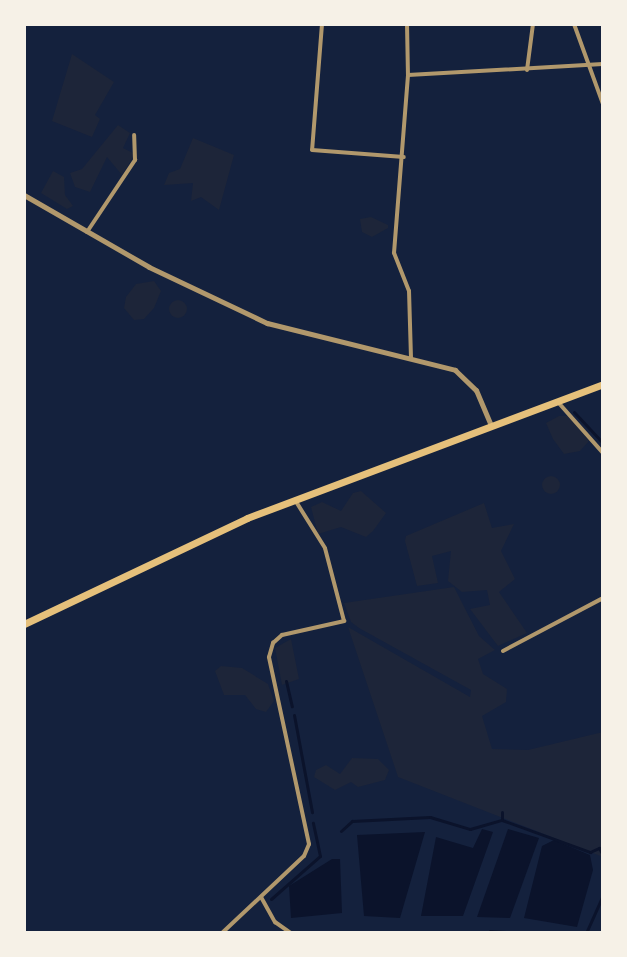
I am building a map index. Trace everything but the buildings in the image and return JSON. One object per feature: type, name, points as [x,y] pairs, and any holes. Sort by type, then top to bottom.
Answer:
[{"type":"main road","points":[[24,624],[295,500],[603,384]]},
{"type":"street","points":[[322,24],[312,150],[404,157]]},
{"type":"street","points":[[407,24],[404,157],[394,253],[409,291],[411,358]]},
{"type":"street","points":[[527,70],[533,24]]},
{"type":"street","points":[[574,24],[586,67],[603,104]]},
{"type":"street","points":[[408,75],[603,64]]},
{"type":"street","points":[[87,232],[135,160],[134,135]]},
{"type":"street","points":[[24,195],[87,232],[267,323],[353,348],[411,358],[463,374],[476,390],[491,426]]},
{"type":"street","points":[[557,401],[603,453]]},
{"type":"street","points":[[222,933],[304,856],[309,844],[269,657],[273,643],[282,635],[344,621],[325,548],[295,500]]},
{"type":"street","points":[[503,651],[603,598]]},
{"type":"street","points":[[261,897],[275,922],[291,933]]},
{"type":"shaded area","points":[[72,54],[114,82],[95,115],[100,119],[92,137],[52,121]]},
{"type":"shaded area","points":[[118,125],[130,133],[123,148],[135,154],[122,175],[107,157],[90,192],[75,187],[70,173],[82,169]]},
{"type":"shaded area","points":[[193,138],[234,155],[219,210],[201,197],[191,201],[193,183],[164,185],[169,173],[180,169]]},
{"type":"shaded area","points":[[53,171],[64,177],[65,195],[73,206],[67,209],[41,193]]},
{"type":"shaded area","points":[[371,217],[388,225],[388,228],[372,237],[362,232],[360,219]]},
{"type":"shaded area","points":[[154,281],[161,291],[154,308],[144,319],[134,320],[124,308],[126,297],[136,284]]},
{"type":"shaded area","points":[[178,300],[187,309],[178,318],[169,309]]},
{"type":"shaded area","points":[[559,416],[569,416],[589,441],[580,451],[564,454],[553,439],[546,423]]},
{"type":"shaded area","points":[[547,476],[555,476],[560,485],[558,492],[547,494],[542,489],[542,481]]},
{"type":"shaded area","points":[[361,491],[386,513],[373,531],[366,537],[341,527],[318,534],[311,507],[322,502],[341,511],[353,493]]},
{"type":"shaded area","points":[[484,503],[492,528],[514,524],[501,551],[515,579],[499,592],[527,633],[498,646],[470,609],[490,605],[487,590],[462,592],[448,581],[451,551],[432,556],[438,583],[417,586],[405,541],[406,536]]},
{"type":"shaded area","points":[[454,587],[479,636],[495,650],[478,659],[483,674],[507,689],[506,702],[482,716],[492,749],[528,750],[603,732],[603,857],[398,777],[348,627],[470,697],[471,690],[359,628],[351,622],[344,603]]},
{"type":"shaded area","points":[[291,639],[299,679],[282,685],[275,648]]},
{"type":"shaded area","points":[[221,666],[242,668],[268,684],[274,701],[266,712],[256,709],[245,695],[224,695],[215,671]]},
{"type":"shaded area","points":[[352,758],[378,759],[389,770],[385,780],[358,787],[351,782],[335,790],[314,777],[316,770],[326,765],[340,774]]},
{"type":"shaded area","points":[[482,829],[493,832],[463,916],[421,916],[436,837],[473,848]]},
{"type":"shaded area","points":[[508,829],[539,838],[510,918],[477,917]]},
{"type":"shaded area","points":[[425,832],[400,918],[364,916],[357,835]]},
{"type":"shaded area","points":[[554,840],[590,855],[593,870],[577,927],[524,918],[542,846]]},
{"type":"shaded area","points":[[332,859],[340,859],[342,913],[291,918],[289,886]]},
{"type":"waterway","points":[[574,412],[603,443]]},
{"type":"waterway","points":[[286,681],[292,706]]},
{"type":"waterway","points":[[294,715],[312,812]]},
{"type":"waterway","points":[[502,812],[502,820],[590,852],[599,848],[603,855]]},
{"type":"waterway","points":[[341,831],[352,821],[430,817],[470,829],[502,820]]},
{"type":"waterway","points":[[271,899],[320,856],[313,823]]},
{"type":"waterway","points":[[586,933],[603,895]]},
{"type":"waterway","points":[[490,931],[517,933]]}]
